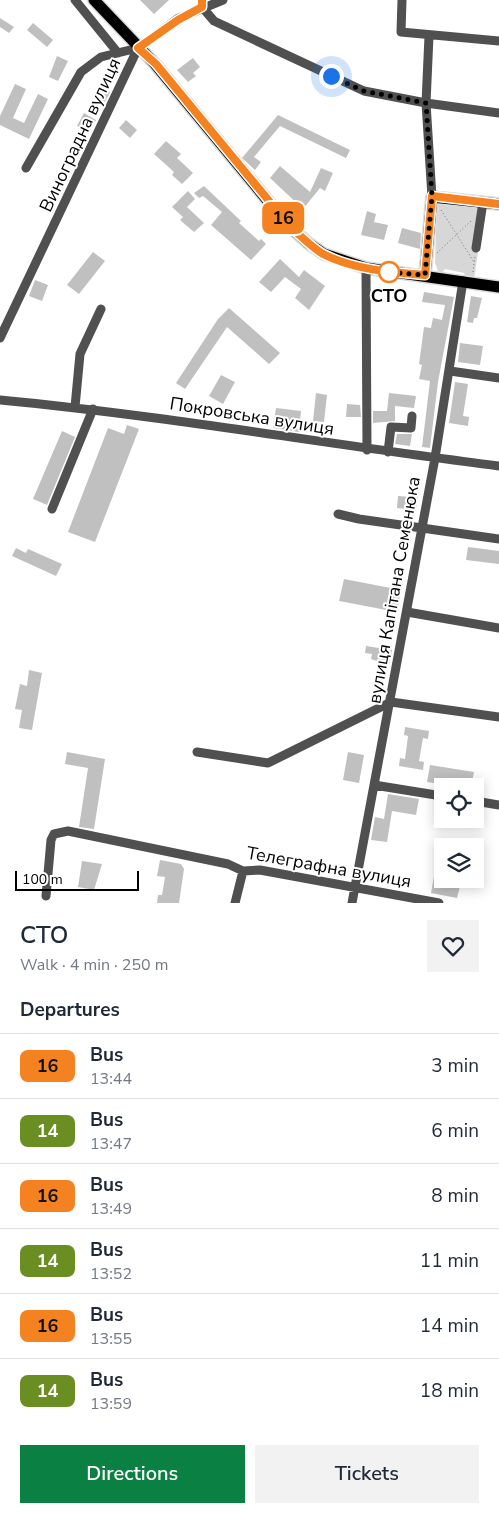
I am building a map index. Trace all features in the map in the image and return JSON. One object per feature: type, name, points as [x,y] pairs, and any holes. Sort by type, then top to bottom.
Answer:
[{"type":"main road","points":[[100,2],[138,48],[156,64],[288,224],[308,244],[324,254],[366,268],[499,287]]},
{"type":"main road","points":[[425,275],[432,196],[482,206],[499,204]]},
{"type":"street","points":[[75,0],[118,53]]},
{"type":"street","points":[[138,48],[202,4],[223,0]]},
{"type":"street","points":[[402,0],[401,32],[499,41]]},
{"type":"street","points":[[202,4],[214,21],[364,91],[426,103],[499,113]]},
{"type":"street","points":[[430,36],[426,103],[432,196]]},
{"type":"street","name":"Виноградна вулиця","points":[[26,168],[81,72],[101,57],[138,48]]},
{"type":"street","name":"Виноградна вулиця","points":[[0,338],[138,48]]},
{"type":"street","points":[[476,248],[482,206]]},
{"type":"street","points":[[366,268],[367,450]]},
{"type":"street","name":"вулиця Капітана Семенюка","points":[[352,903],[435,458],[463,281]]},
{"type":"street","points":[[75,407],[80,354],[101,309]]},
{"type":"street","points":[[450,370],[499,378]]},
{"type":"street","name":"Покровська вулиця","points":[[0,400],[93,409],[367,450],[499,466]]},
{"type":"street","points":[[52,509],[93,409]]},
{"type":"street","points":[[388,452],[391,427],[411,428],[412,416]]},
{"type":"street","points":[[338,514],[422,529],[499,539]]},
{"type":"street","points":[[407,612],[499,628]]},
{"type":"street","points":[[197,752],[268,764],[391,702],[499,717]]},
{"type":"street","points":[[374,785],[434,795]]},
{"type":"street","points":[[484,802],[499,805]]},
{"type":"street","name":"Телеграфна вулиця","points":[[46,896],[51,840],[54,834],[68,831],[228,864],[243,871],[260,870],[355,886],[438,903]]},
{"type":"street","points":[[235,903],[243,871]]},
{"type":"path","points":[[432,196],[474,262]]},
{"type":"path","points":[[436,253],[482,206]]},
{"type":"path","points":[[473,274],[476,248]]},
{"type":"shaded area","points":[[437,202],[485,207],[474,279],[466,277],[464,273],[445,269],[442,273],[438,271],[435,263]]},
{"type":"building","points":[[140,0],[169,0],[154,14]]},
{"type":"building","points":[[0,18],[14,27],[9,33],[0,27]]},
{"type":"building","points":[[33,23],[53,40],[47,47],[27,30]]},
{"type":"building","points":[[57,56],[68,61],[58,81],[49,77]]},
{"type":"building","points":[[193,58],[200,67],[193,73],[196,76],[188,82],[177,70]]},
{"type":"building","points":[[15,84],[26,89],[13,118],[24,123],[38,94],[48,99],[29,139],[0,125],[0,116]]},
{"type":"building","points":[[99,86],[110,92],[105,102],[94,96]]},
{"type":"building","points":[[84,113],[96,120],[89,132],[77,126]]},
{"type":"building","points":[[278,115],[350,150],[346,158],[280,126],[254,157],[261,162],[255,170],[242,158]]},
{"type":"building","points":[[126,120],[137,130],[130,138],[119,128]]},
{"type":"building","points":[[166,141],[181,154],[177,158],[193,173],[182,184],[172,175],[174,172],[154,154]]},
{"type":"building","points":[[280,166],[310,192],[321,168],[333,173],[325,191],[320,188],[303,209],[270,178]]},
{"type":"building","points":[[204,186],[241,221],[239,223],[259,241],[261,239],[266,244],[251,260],[211,225],[222,212],[203,196],[199,198],[194,193]]},
{"type":"building","points":[[188,191],[195,199],[187,207],[204,223],[194,232],[180,220],[183,217],[172,207]]},
{"type":"building","points":[[367,211],[376,214],[374,222],[388,225],[384,240],[361,235]]},
{"type":"building","points":[[402,228],[421,233],[420,249],[398,243]]},
{"type":"building","points":[[93,252],[105,261],[79,294],[67,285]]},
{"type":"building","points":[[280,259],[299,277],[304,270],[325,286],[309,310],[295,298],[301,289],[285,277],[271,292],[259,282]]},
{"type":"building","points":[[35,280],[48,285],[42,301],[29,296]]},
{"type":"building","points":[[424,292],[454,297],[438,382],[430,448],[422,447],[430,381],[419,379],[422,365],[419,364],[424,327],[431,328],[433,318],[442,320],[445,305],[422,302]]},
{"type":"building","points":[[471,296],[482,298],[477,318],[474,318],[473,323],[467,322]]},
{"type":"building","points":[[229,308],[280,353],[269,364],[227,327],[185,389],[176,383],[218,319]]},
{"type":"building","points":[[460,343],[483,346],[480,365],[458,362]]},
{"type":"building","points":[[221,375],[235,382],[223,404],[209,396]]},
{"type":"building","points":[[455,382],[468,384],[463,416],[469,417],[468,426],[449,423]]},
{"type":"building","points":[[316,393],[327,395],[324,422],[313,421]]},
{"type":"building","points":[[389,393],[416,396],[414,408],[395,406],[395,421],[373,423],[373,411],[387,411]]},
{"type":"building","points":[[187,403],[196,404],[195,411],[186,410]]},
{"type":"building","points":[[347,404],[360,405],[361,417],[346,417]]},
{"type":"building","points":[[276,408],[301,411],[299,432],[273,428]]},
{"type":"building","points":[[127,425],[139,429],[95,542],[68,532],[108,428],[124,434]]},
{"type":"building","points":[[62,431],[75,437],[47,505],[33,499]]},
{"type":"building","points":[[397,434],[412,434],[410,446],[395,444]]},
{"type":"building","points":[[410,493],[418,495],[416,510],[397,508],[398,496],[410,497]]},
{"type":"building","points":[[468,547],[499,551],[499,564],[466,560]]},
{"type":"building","points":[[16,548],[26,553],[28,549],[62,564],[56,576],[12,556]]},
{"type":"building","points":[[344,579],[401,590],[397,612],[339,601]]},
{"type":"building","points":[[366,646],[392,650],[389,665],[371,659],[372,654],[365,653]]},
{"type":"building","points":[[29,670],[42,673],[32,730],[19,728],[22,710],[15,709],[20,684],[27,686]]},
{"type":"building","points":[[405,727],[429,731],[428,739],[423,738],[419,761],[424,762],[423,770],[399,766],[400,758],[405,759],[408,736],[404,735]]},
{"type":"building","points":[[67,752],[105,759],[94,829],[79,827],[88,768],[65,764]]},
{"type":"building","points":[[348,752],[364,755],[359,783],[343,780]]},
{"type":"building","points":[[430,765],[474,772],[473,778],[434,778],[434,783],[427,782]]},
{"type":"building","points":[[388,794],[419,799],[416,815],[392,811],[387,842],[371,840],[375,817],[384,819]]},
{"type":"building","points":[[160,860],[181,864],[184,869],[179,903],[157,903],[158,895],[162,895],[165,877],[157,876]]},
{"type":"building","points":[[82,861],[102,864],[94,890],[78,887]]},
{"type":"building","points":[[434,876],[434,888],[460,888],[457,898],[431,893]]},
{"type":"bus line","name":"16","points":[[202,0],[202,7],[178,20],[138,48],[156,64],[288,224],[308,244],[324,254],[366,268],[425,275],[432,196],[499,204]]},
{"type":"place","name":"СТО","points":[[389,272]]},
{"type":"route","points":[[331,76],[364,91],[426,103],[432,196],[425,275],[387,272],[389,272]]}]
